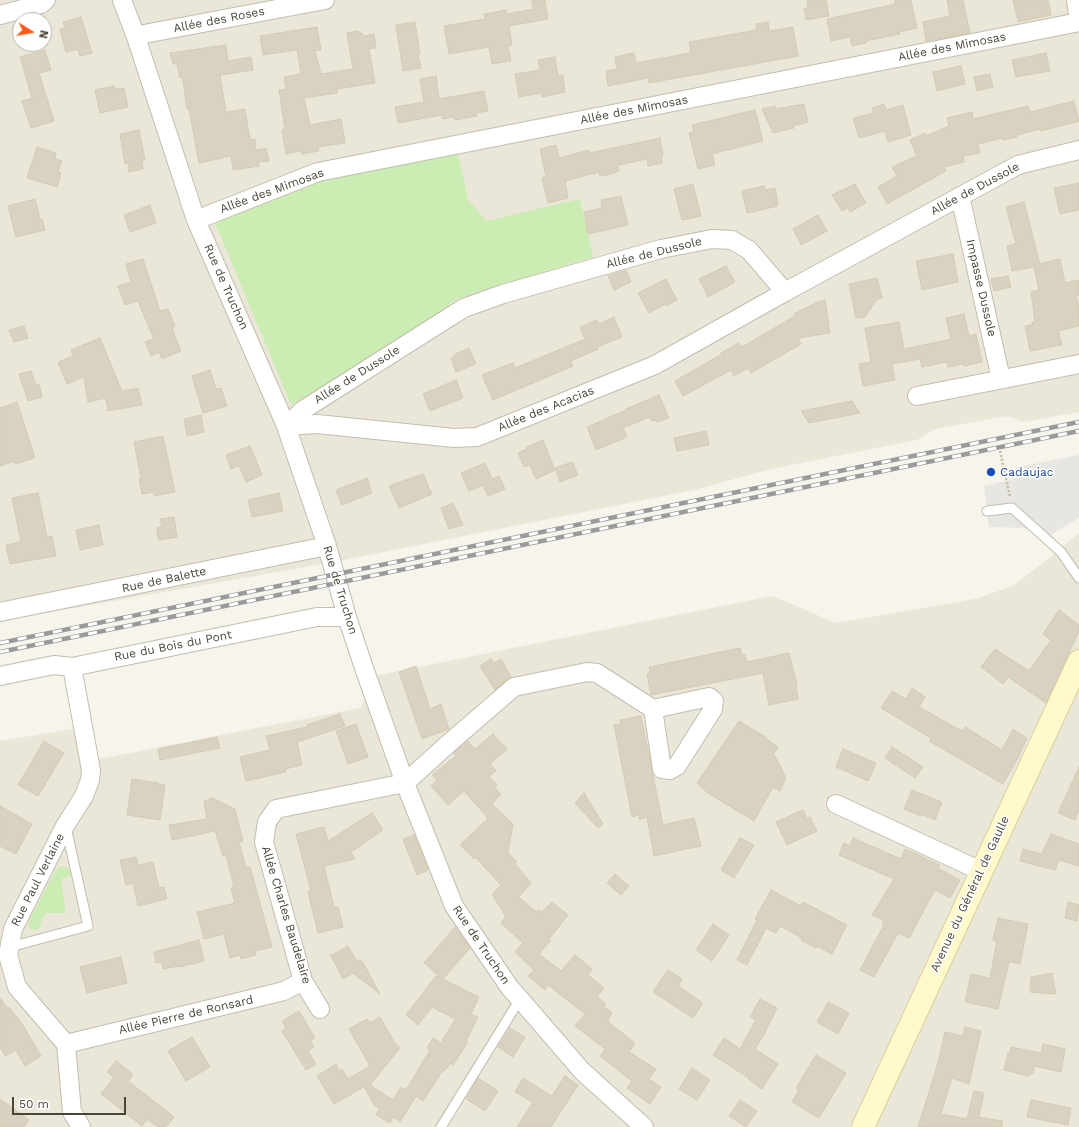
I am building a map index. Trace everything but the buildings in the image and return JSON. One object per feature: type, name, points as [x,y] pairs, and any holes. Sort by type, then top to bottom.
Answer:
[{"type":"street","points":[[0,15],[41,4],[46,0]]},
{"type":"street","name":"Rue de Truchon","points":[[122,0],[136,37],[196,220],[286,426],[327,546],[347,617],[405,784],[454,906],[510,988],[582,1070],[641,1126]]},
{"type":"street","name":"Allée des Roses","points":[[136,37],[144,34],[325,0]]},
{"type":"street","points":[[1076,0],[1079,21]]},
{"type":"street","name":"Allée des Mimosas","points":[[196,220],[318,172],[1079,21]]},
{"type":"street","name":"Allée de Dussole","points":[[286,426],[303,410],[464,308],[503,294],[661,249],[712,239],[732,240],[749,250],[786,292],[1018,165],[1079,150]]},
{"type":"street","name":"Impasse Dussole","points":[[960,196],[1001,379]]},
{"type":"street","name":"Allée des Acacias","points":[[286,426],[317,424],[454,438],[477,437],[655,365],[786,292]]},
{"type":"street","points":[[917,396],[1079,364]]},
{"type":"street","name":"Rue de Balette","points":[[0,612],[327,546]]},
{"type":"street","name":"Rue du Bois du Pont","points":[[0,676],[54,665],[72,667],[318,617],[347,617]]},
{"type":"street","name":"Avenue du Général de Gaulle","points":[[863,1127],[1079,661]]},
{"type":"street","name":"Rue Paul Verlaine","points":[[66,1044],[18,987],[8,955],[13,929],[65,826],[84,796],[90,780],[91,770],[72,667]]},
{"type":"street","points":[[405,784],[448,744],[514,687],[587,672],[597,673],[653,709]]},
{"type":"street","name":"Allée Charles Baudelaire","points":[[320,1009],[304,981],[264,842],[267,822],[276,809],[405,784]]},
{"type":"street","points":[[836,804],[981,871]]},
{"type":"street","name":"Allée Pierre de Ronsard","points":[[66,1044],[284,991],[304,981]]},
{"type":"street","points":[[66,1044],[72,1112],[81,1127]]},
{"type":"lane","points":[[987,511],[1012,508],[1061,552],[1079,578]]},
{"type":"lane","points":[[10,947],[88,926],[65,826]]},
{"type":"lane","points":[[440,1127],[520,999]]},
{"type":"path","points":[[1000,451],[1012,508]]},
{"type":"shaded area","points":[[0,0],[1079,0],[1079,412],[1024,422],[1007,416],[935,429],[917,440],[771,469],[698,489],[323,564],[0,621]]},
{"type":"shaded area","points":[[1079,455],[1079,518],[1047,537],[1026,528],[989,527],[984,486],[1025,476],[1024,466]]},
{"type":"shaded area","points":[[1079,533],[1079,1127],[0,1127],[0,741],[73,729],[81,760],[104,758],[360,708],[379,675],[773,596],[836,623],[975,599],[1013,586]]},
{"type":"green space","points":[[457,149],[468,199],[486,221],[580,199],[593,257],[455,300],[407,336],[291,405],[214,220],[324,175]]},
{"type":"green space","points":[[64,866],[71,871],[71,876],[61,879],[66,913],[45,913],[37,931],[31,929],[28,923],[56,870]]},
{"type":"railway","points":[[0,643],[1079,422]]},
{"type":"railway","points":[[0,652],[1079,431]]},
{"type":"place","name":"Cadaujac","points":[[991,472]]}]
